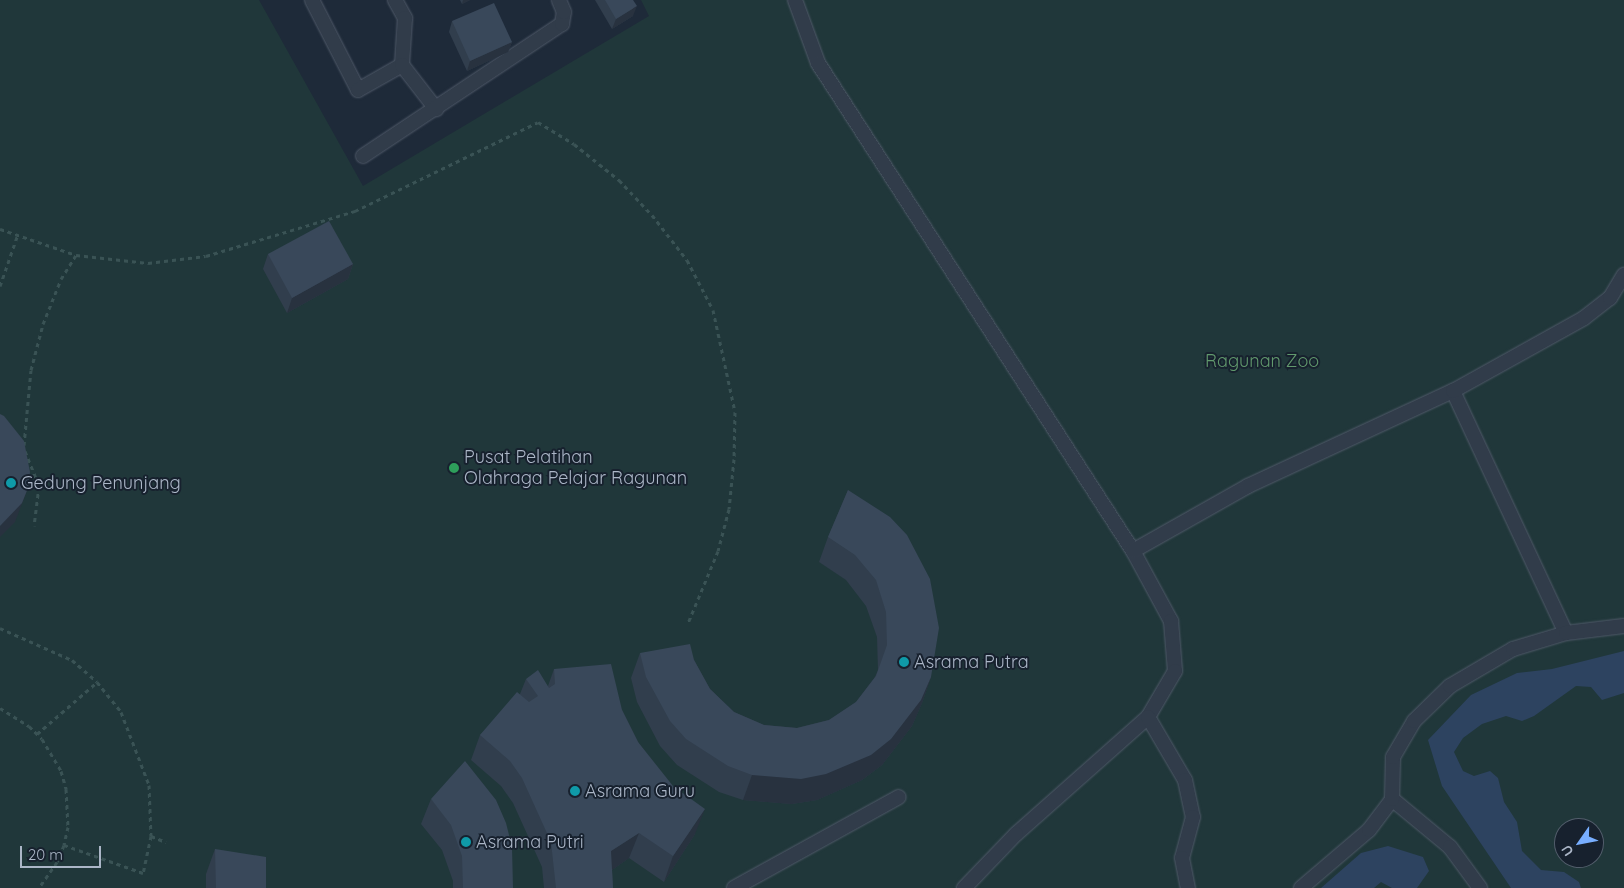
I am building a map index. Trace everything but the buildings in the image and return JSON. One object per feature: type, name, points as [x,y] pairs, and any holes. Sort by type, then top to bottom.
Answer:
[{"type":"lane","points":[[312,0],[358,90],[402,64]]},
{"type":"lane","points":[[395,0],[406,18],[402,64],[436,109]]},
{"type":"lane","points":[[363,156],[562,24],[564,12],[559,0]]},
{"type":"lane","points":[[795,0],[818,63],[1133,551],[1171,621],[1175,671],[1148,717],[1016,834],[964,888]]},
{"type":"lane","points":[[1133,551],[1248,486],[1453,390],[1584,318],[1610,298],[1624,276]]},
{"type":"lane","points":[[1453,390],[1566,633]]},
{"type":"lane","points":[[1301,888],[1369,830],[1392,799],[1393,757],[1414,721],[1450,686],[1513,649],[1566,633],[1624,626]]},
{"type":"lane","points":[[1148,717],[1185,780],[1193,817],[1182,858],[1188,888]]},
{"type":"lane","points":[[734,888],[899,797]]},
{"type":"lane","points":[[1392,799],[1450,847],[1480,888]]},
{"type":"path","points":[[0,229],[17,237],[76,255],[148,263],[206,256],[355,211],[538,122],[574,144],[619,180],[652,215],[687,260],[713,310],[735,412],[734,460],[729,509],[718,551],[688,623]]},
{"type":"path","points":[[0,286],[17,237]]},
{"type":"path","points":[[24,449],[31,370],[47,315],[61,280],[76,255]]},
{"type":"path","points":[[20,444],[24,449],[39,486],[34,526]]},
{"type":"path","points":[[0,628],[72,660],[97,682],[121,712],[149,785],[151,836],[142,873],[64,845]]},
{"type":"path","points":[[37,734],[97,682]]},
{"type":"path","points":[[0,708],[37,734],[53,754],[66,789],[68,826],[64,845],[57,862],[39,888]]},
{"type":"path","points":[[151,836],[166,842]]},
{"type":"green space","name":"Ragunan Zoo","points":[[0,0],[259,0],[363,186],[649,16],[641,0],[1624,0],[1624,888],[0,888]]},
{"type":"water","points":[[1624,651],[1624,693],[1602,700],[1591,687],[1576,686],[1534,716],[1522,721],[1506,716],[1482,724],[1463,738],[1454,752],[1463,771],[1474,776],[1490,771],[1498,778],[1504,802],[1517,822],[1522,851],[1541,870],[1564,872],[1579,882],[1581,888],[1511,888],[1442,786],[1428,740],[1471,695],[1517,673],[1552,669]]},
{"type":"water","points":[[1388,846],[1423,857],[1429,871],[1417,888],[1392,888],[1381,882],[1374,888],[1321,888],[1361,853]]},
{"type":"place","name":"Pusat Pelatihan Olahraga Pelajar Ragunan","points":[[454,468]]},
{"type":"place","name":"Gedung Penunjang","points":[[11,483]]},
{"type":"place","name":"Asrama Putra","points":[[904,662]]},
{"type":"place","name":"Asrama Guru","points":[[575,791]]},
{"type":"place","name":"Asrama Putri","points":[[466,842]]}]
